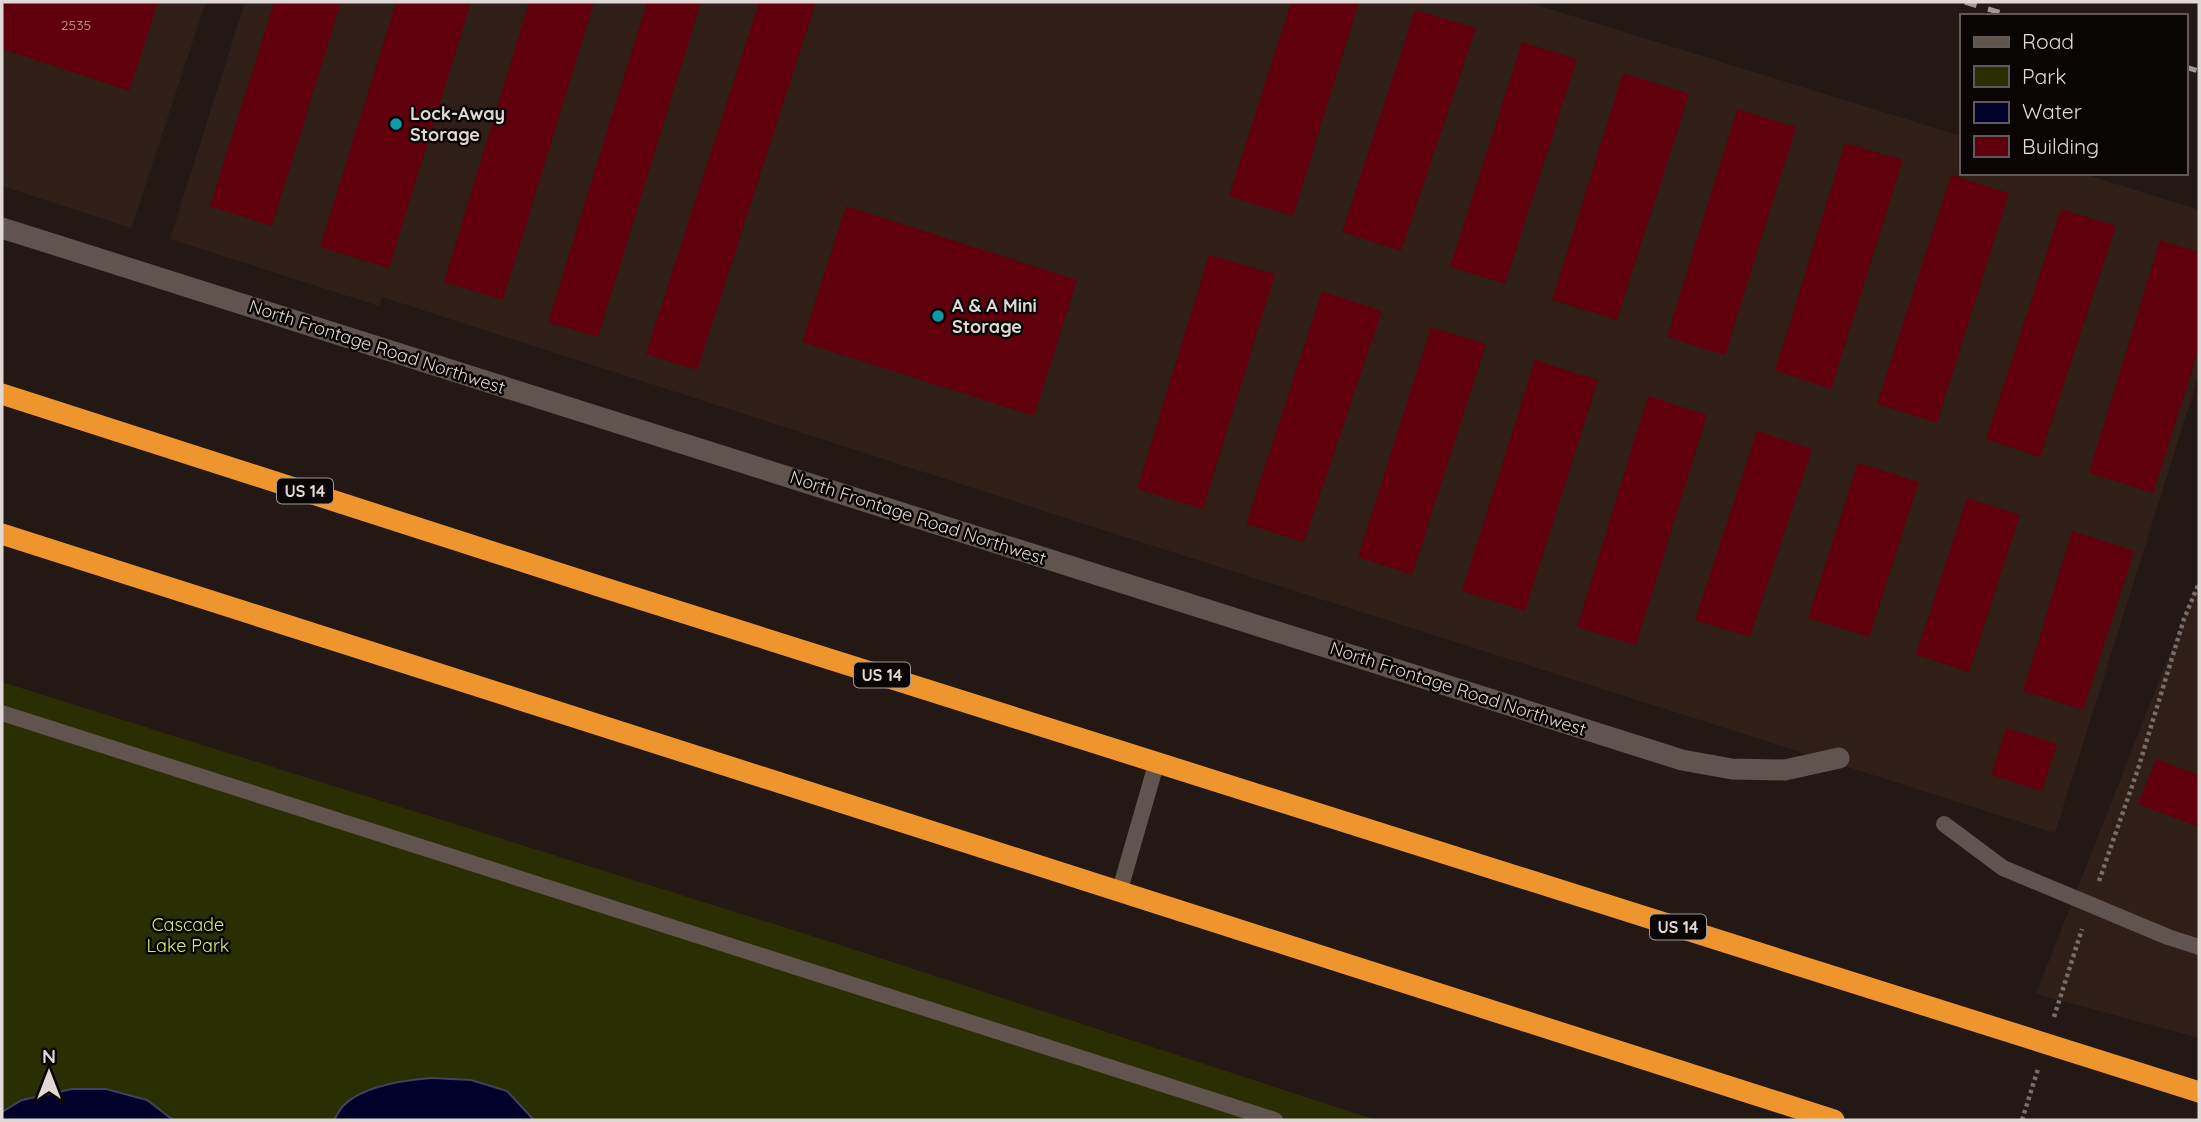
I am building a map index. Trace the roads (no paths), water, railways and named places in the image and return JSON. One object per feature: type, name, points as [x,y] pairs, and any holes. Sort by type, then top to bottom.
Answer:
[{"type":"highway","name":"US 14","points":[[2,394],[608,589],[2199,1092]]},
{"type":"highway","points":[[2,534],[1834,1120]]},
{"type":"street","name":"North Frontage Road Northwest","points":[[2,228],[1682,760],[1732,769],[1785,770],[1839,758]]},
{"type":"lane","points":[[2,713],[1275,1120]]},
{"type":"lane","points":[[1119,893],[1157,761]]},
{"type":"lane","points":[[1944,824],[2003,867],[2168,937],[2199,947]]},
{"type":"water","points":[[432,1078],[471,1080],[507,1091],[534,1120],[334,1120],[343,1106],[361,1093],[397,1082]]},
{"type":"water","points":[[72,1089],[106,1089],[147,1100],[173,1120],[2,1120],[2,1112],[22,1100]]},
{"type":"railway","points":[[1965,2],[2004,14]]},
{"type":"railway","points":[[2187,68],[2199,71]]},
{"type":"place","name":"Lock-Away Storage","points":[[396,124]]},
{"type":"place","name":"A & A Mini Storage","points":[[938,316]]},
{"type":"park label","name":"Cascade Lake Park","points":[[188,935]]}]
